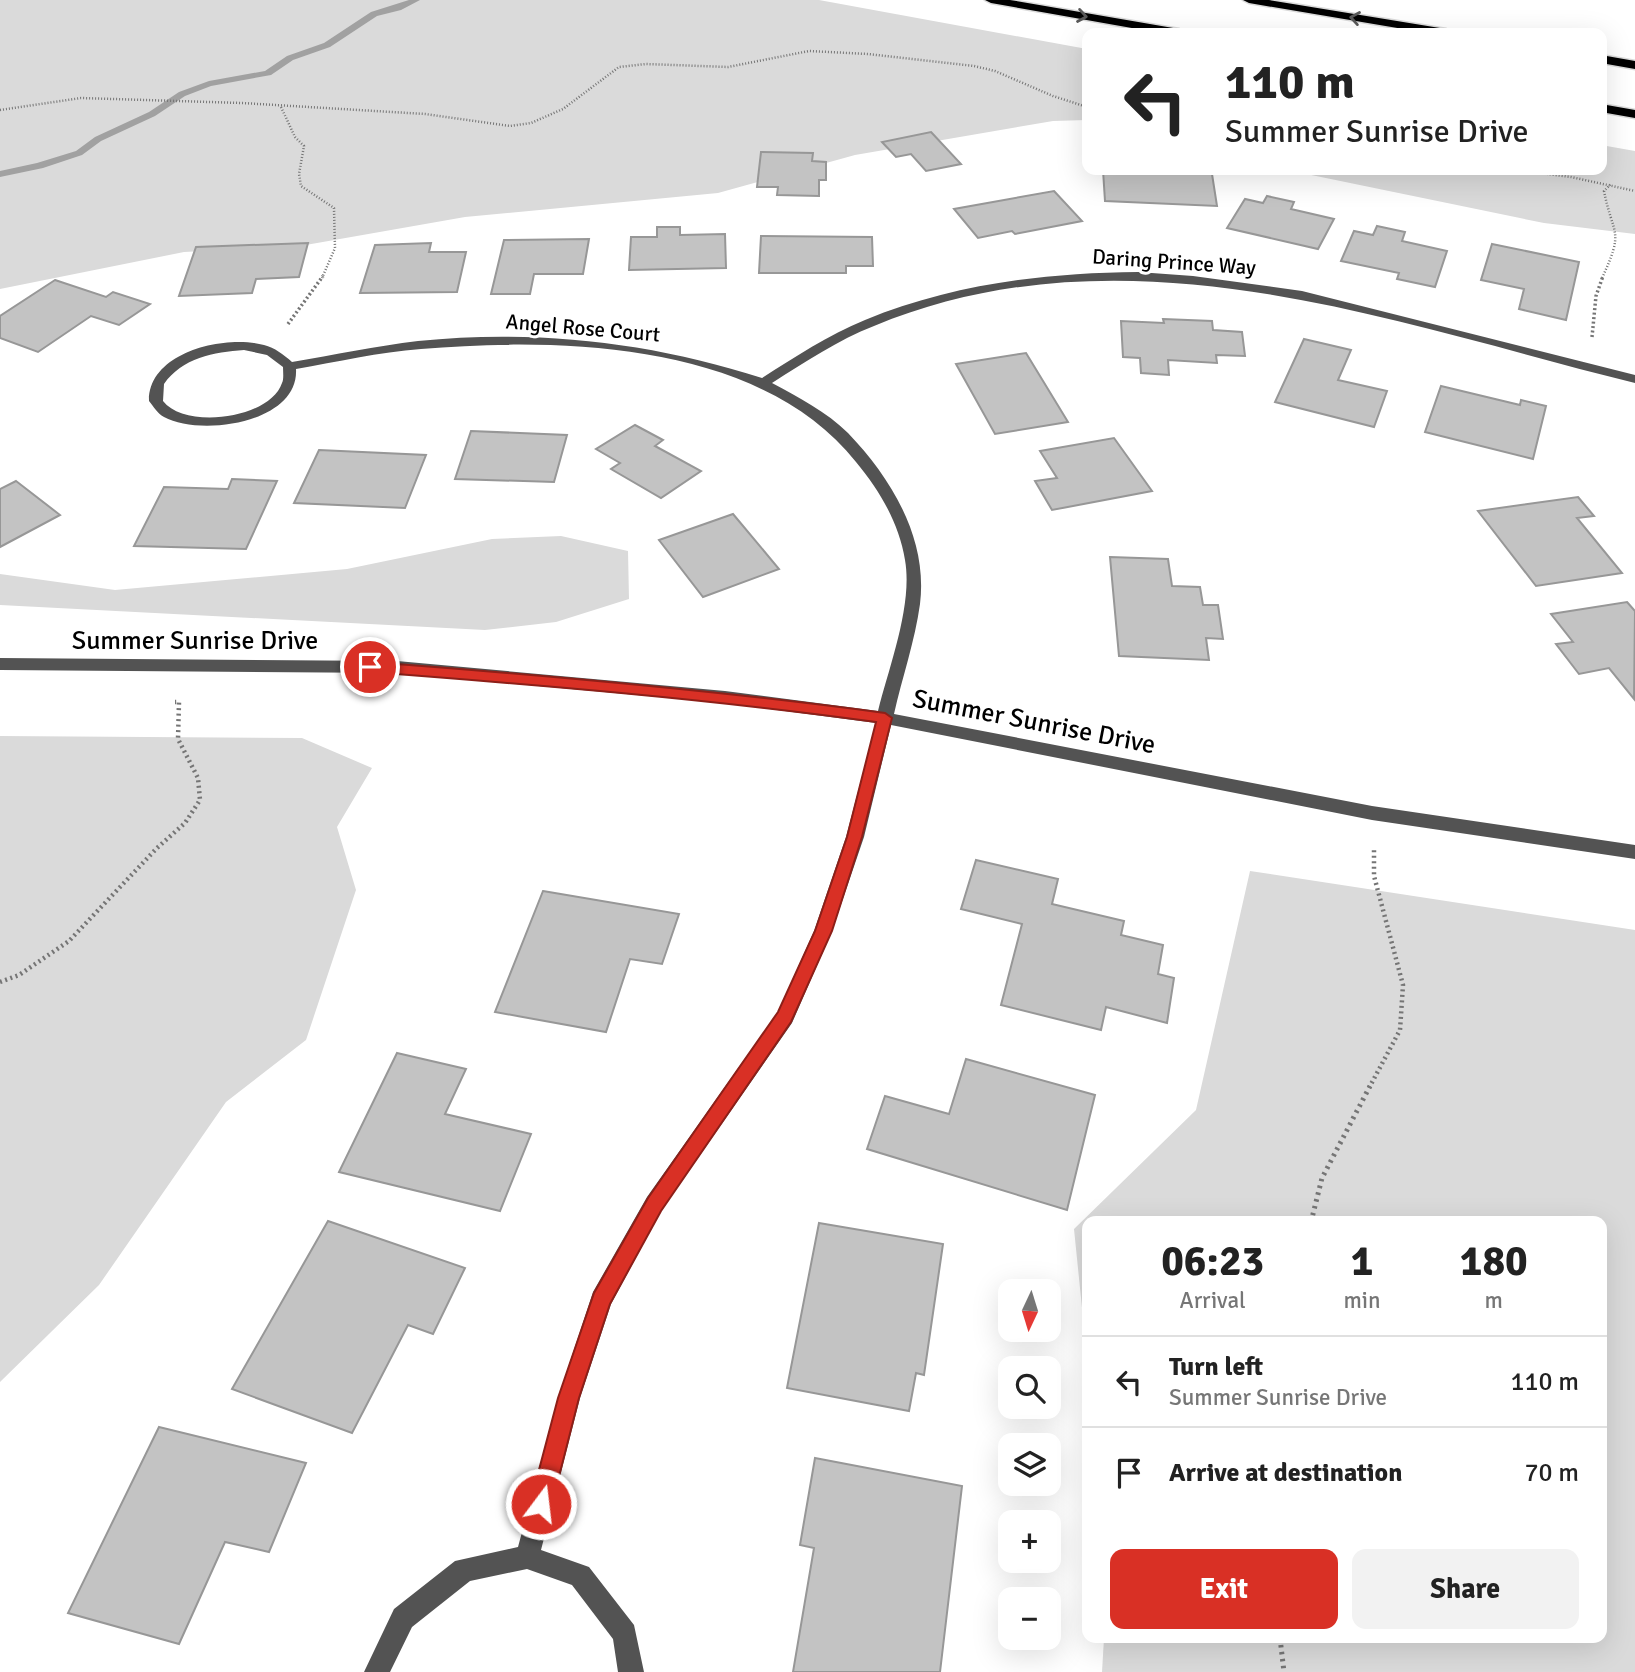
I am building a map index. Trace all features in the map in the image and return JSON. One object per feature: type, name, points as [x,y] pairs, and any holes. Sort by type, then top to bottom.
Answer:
[{"type":"highway","points":[[991,0],[1151,28]]},
{"type":"highway","points":[[1249,0],[1416,28]]},
{"type":"highway","points":[[1607,61],[1635,65]]},
{"type":"highway","points":[[1607,109],[1635,114]]},
{"type":"street","name":"Daring Prince Way","points":[[763,383],[824,345],[870,323],[915,306],[1021,281],[1079,275],[1147,275],[1260,286],[1635,379]]},
{"type":"street","name":"Angel Rose Court","points":[[289,366],[418,345],[480,341],[554,342],[630,349],[702,363],[763,383],[806,407],[842,435],[880,482],[902,522],[913,562],[912,604],[885,718],[855,837],[824,931],[785,1017],[654,1204],[601,1300],[569,1398],[527,1557]]},
{"type":"street","points":[[238,346],[272,352],[289,366],[290,381],[284,392],[267,406],[242,417],[209,423],[184,420],[166,413],[156,401],[157,384],[174,365],[193,355],[238,346]]},
{"type":"street","name":"Summer Sunrise Drive","points":[[0,664],[397,667],[725,696],[885,718],[1372,813],[1635,852]]},
{"type":"street","points":[[377,1672],[402,1618],[464,1570],[527,1557],[580,1576],[625,1634],[631,1672]]},
{"type":"path","points":[[0,110],[70,99],[242,103],[425,114],[510,126],[546,118],[580,98],[619,67],[728,66],[808,51],[834,51],[974,66],[995,71],[1082,105]]},
{"type":"path","points":[[272,352],[327,268],[335,248],[334,208],[301,186],[299,174],[304,146],[295,137],[281,107]]},
{"type":"path","points":[[1551,175],[1611,184],[1635,191]]},
{"type":"path","points":[[1584,365],[1593,337],[1594,305],[1599,285],[1616,250],[1615,222],[1606,205],[1604,191],[1611,184]]},
{"type":"path","points":[[0,982],[19,975],[69,941],[140,865],[185,824],[200,800],[198,778],[178,739],[179,702],[166,702]]},
{"type":"path","points":[[1312,1216],[1322,1178],[1400,1030],[1403,985],[1374,876],[1372,813]]},
{"type":"path","points":[[1281,1643],[1284,1672]]},
{"type":"shaded area","points":[[0,0],[819,0],[1082,48],[1082,120],[1053,121],[855,155],[718,193],[465,217],[300,246],[184,252],[0,289]]},
{"type":"shaded area","points":[[1607,146],[1635,151],[1635,234],[1544,223],[1311,175],[1607,175]]},
{"type":"shaded area","points":[[561,536],[628,551],[629,599],[556,622],[485,630],[0,605],[0,574],[115,590],[347,569],[492,539]]},
{"type":"shaded area","points":[[0,736],[302,738],[372,768],[337,827],[356,890],[306,1040],[226,1102],[99,1285],[0,1382]]},
{"type":"shaded area","points":[[1250,871],[1635,930],[1635,1672],[1102,1672],[1104,1643],[1607,1643],[1607,1216],[1087,1216],[1196,1110]]},
{"type":"shaded area","points":[[1082,1221],[1082,1308],[1074,1229]]},
{"type":"building","points":[[931,132],[961,164],[926,171],[911,154],[896,157],[882,142]]},
{"type":"building","points":[[761,152],[813,153],[812,161],[826,162],[826,180],[819,180],[819,196],[777,195],[778,187],[757,187]]},
{"type":"building","points":[[1103,175],[1212,175],[1217,206],[1105,201]]},
{"type":"building","points":[[1054,191],[1082,221],[978,238],[954,209]]},
{"type":"building","points":[[1267,196],[1294,202],[1291,209],[1334,219],[1318,249],[1227,228],[1245,199],[1263,203]]},
{"type":"building","points":[[1377,226],[1405,232],[1402,241],[1447,251],[1435,287],[1397,279],[1399,273],[1341,261],[1354,231],[1373,235]]},
{"type":"building","points":[[657,227],[680,227],[680,235],[725,234],[726,268],[629,270],[631,237],[657,237]]},
{"type":"building","points":[[761,236],[872,237],[873,266],[846,266],[846,273],[759,273]]},
{"type":"building","points":[[589,239],[583,274],[534,274],[530,294],[491,294],[504,240]]},
{"type":"building","points":[[308,243],[299,277],[256,279],[252,293],[179,296],[196,247]]},
{"type":"building","points":[[431,243],[429,252],[466,252],[457,292],[360,293],[375,245]]},
{"type":"building","points":[[1492,244],[1579,262],[1566,320],[1519,309],[1524,289],[1481,280]]},
{"type":"building","points":[[55,280],[106,297],[113,292],[150,304],[119,325],[91,316],[38,352],[0,338],[0,316]]},
{"type":"building","points":[[1163,319],[1212,321],[1213,330],[1242,332],[1245,356],[1216,355],[1217,363],[1168,360],[1169,375],[1141,373],[1140,358],[1123,357],[1121,321],[1164,323]]},
{"type":"building","points":[[1304,339],[1351,350],[1338,380],[1387,391],[1374,427],[1275,402]]},
{"type":"building","points":[[1026,353],[1068,422],[995,434],[956,364]]},
{"type":"building","points":[[1441,386],[1520,405],[1521,400],[1546,406],[1533,459],[1425,432]]},
{"type":"building","points":[[635,425],[663,440],[655,446],[701,471],[661,498],[611,469],[620,463],[596,449]]},
{"type":"building","points":[[471,431],[567,435],[554,482],[455,479]]},
{"type":"building","points":[[1114,438],[1152,491],[1052,510],[1035,481],[1057,478],[1040,451]]},
{"type":"building","points":[[319,450],[426,455],[405,508],[294,503]]},
{"type":"building","points":[[232,479],[277,481],[246,549],[134,546],[164,487],[228,489]]},
{"type":"building","points":[[16,481],[60,515],[0,547],[0,489]]},
{"type":"building","points":[[1578,497],[1594,516],[1577,518],[1622,573],[1536,586],[1478,511]]},
{"type":"building","points":[[733,514],[779,569],[703,597],[659,540]]},
{"type":"building","points":[[1110,557],[1168,559],[1172,586],[1200,587],[1203,605],[1218,605],[1223,639],[1206,638],[1209,660],[1119,656]]},
{"type":"building","points":[[1627,602],[1635,611],[1634,699],[1609,668],[1579,674],[1556,644],[1573,642],[1551,614]]},
{"type":"building","points":[[976,860],[1058,879],[1052,904],[1124,921],[1121,935],[1163,945],[1158,974],[1174,978],[1167,1023],[1106,1007],[1101,1030],[1001,1005],[1022,924],[961,909]]},
{"type":"building","points":[[543,891],[679,914],[662,964],[630,959],[606,1032],[495,1012]]},
{"type":"building","points":[[397,1053],[466,1069],[445,1114],[531,1134],[500,1211],[339,1172]]},
{"type":"building","points":[[966,1059],[1095,1095],[1067,1210],[867,1149],[885,1096],[949,1114]]},
{"type":"building","points":[[328,1221],[465,1268],[433,1334],[408,1325],[352,1433],[232,1389]]},
{"type":"building","points":[[819,1223],[943,1244],[924,1375],[916,1373],[909,1411],[787,1388]]},
{"type":"building","points":[[159,1427],[306,1463],[269,1552],[225,1542],[179,1644],[68,1613]]},
{"type":"building","points":[[815,1458],[962,1486],[940,1672],[793,1672],[814,1548],[800,1545]]},
{"type":"waterway","points":[[0,174],[39,166],[79,153],[98,139],[152,114],[182,94],[209,84],[268,73],[290,58],[327,45],[374,14],[416,0]]},
{"type":"route","points":[[370,667],[553,679],[725,696],[885,718],[855,837],[824,931],[785,1017],[729,1101],[654,1204],[601,1300],[569,1398],[541,1504]]}]
